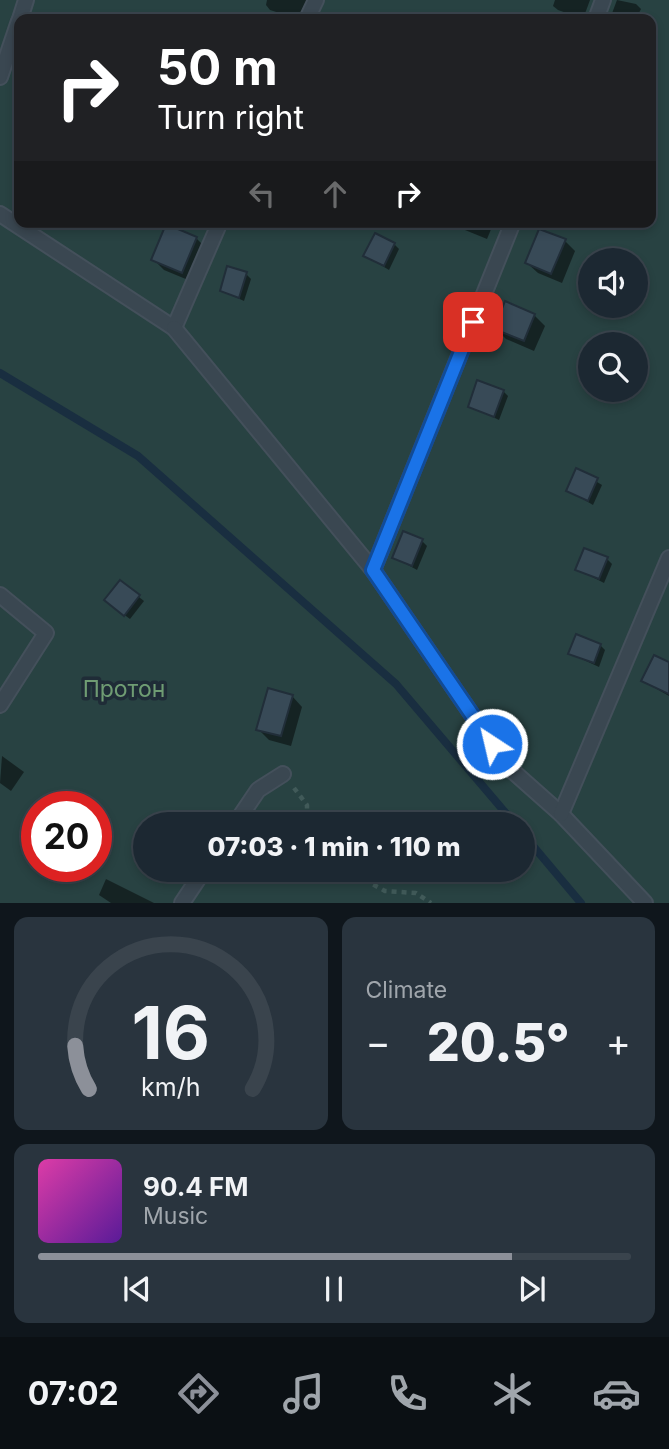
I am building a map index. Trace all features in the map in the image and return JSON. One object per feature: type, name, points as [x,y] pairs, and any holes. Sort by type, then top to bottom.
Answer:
[{"type":"lane","points":[[0,77],[14,37]]},
{"type":"lane","points":[[21,228],[174,328],[373,570],[507,766],[562,814],[645,903]]},
{"type":"lane","points":[[174,328],[217,228]]},
{"type":"lane","points":[[373,570],[511,228]]},
{"type":"lane","points":[[562,814],[669,558]]},
{"type":"lane","points":[[0,596],[46,633],[0,705]]},
{"type":"lane","points":[[243,812],[258,790],[283,774]]},
{"type":"lane","points":[[182,903],[196,882]]},
{"type":"path","points":[[283,774],[307,805],[307,812]]},
{"type":"path","points":[[369,882],[385,891],[416,893],[430,903]]},
{"type":"green space","name":"Протон","points":[[0,0],[669,0],[669,903],[0,903]]},
{"type":"building","points":[[164,228],[176,228],[197,237],[182,273],[151,260]]},
{"type":"building","points":[[539,229],[566,239],[551,274],[525,263]]},
{"type":"building","points":[[375,233],[395,243],[384,266],[363,256]]},
{"type":"building","points":[[227,266],[247,272],[239,298],[220,291]]},
{"type":"building","points":[[505,301],[535,314],[524,341],[494,329]]},
{"type":"building","points":[[477,380],[504,390],[494,417],[468,407]]},
{"type":"building","points":[[576,468],[598,478],[588,501],[566,491]]},
{"type":"building","points":[[403,531],[423,539],[412,566],[392,558]]},
{"type":"building","points":[[584,548],[608,557],[599,579],[575,570]]},
{"type":"building","points":[[120,580],[140,595],[124,616],[104,600]]},
{"type":"building","points":[[576,634],[601,644],[594,663],[568,654]]},
{"type":"building","points":[[654,655],[669,662],[669,694],[641,681]]},
{"type":"building","points":[[268,688],[293,695],[281,736],[256,730]]},
{"type":"waterway","points":[[0,373],[138,456],[396,684],[505,812]]},
{"type":"waterway","points":[[535,848],[581,903]]},
{"type":"route","points":[[473,322],[373,570],[492,744]]}]
